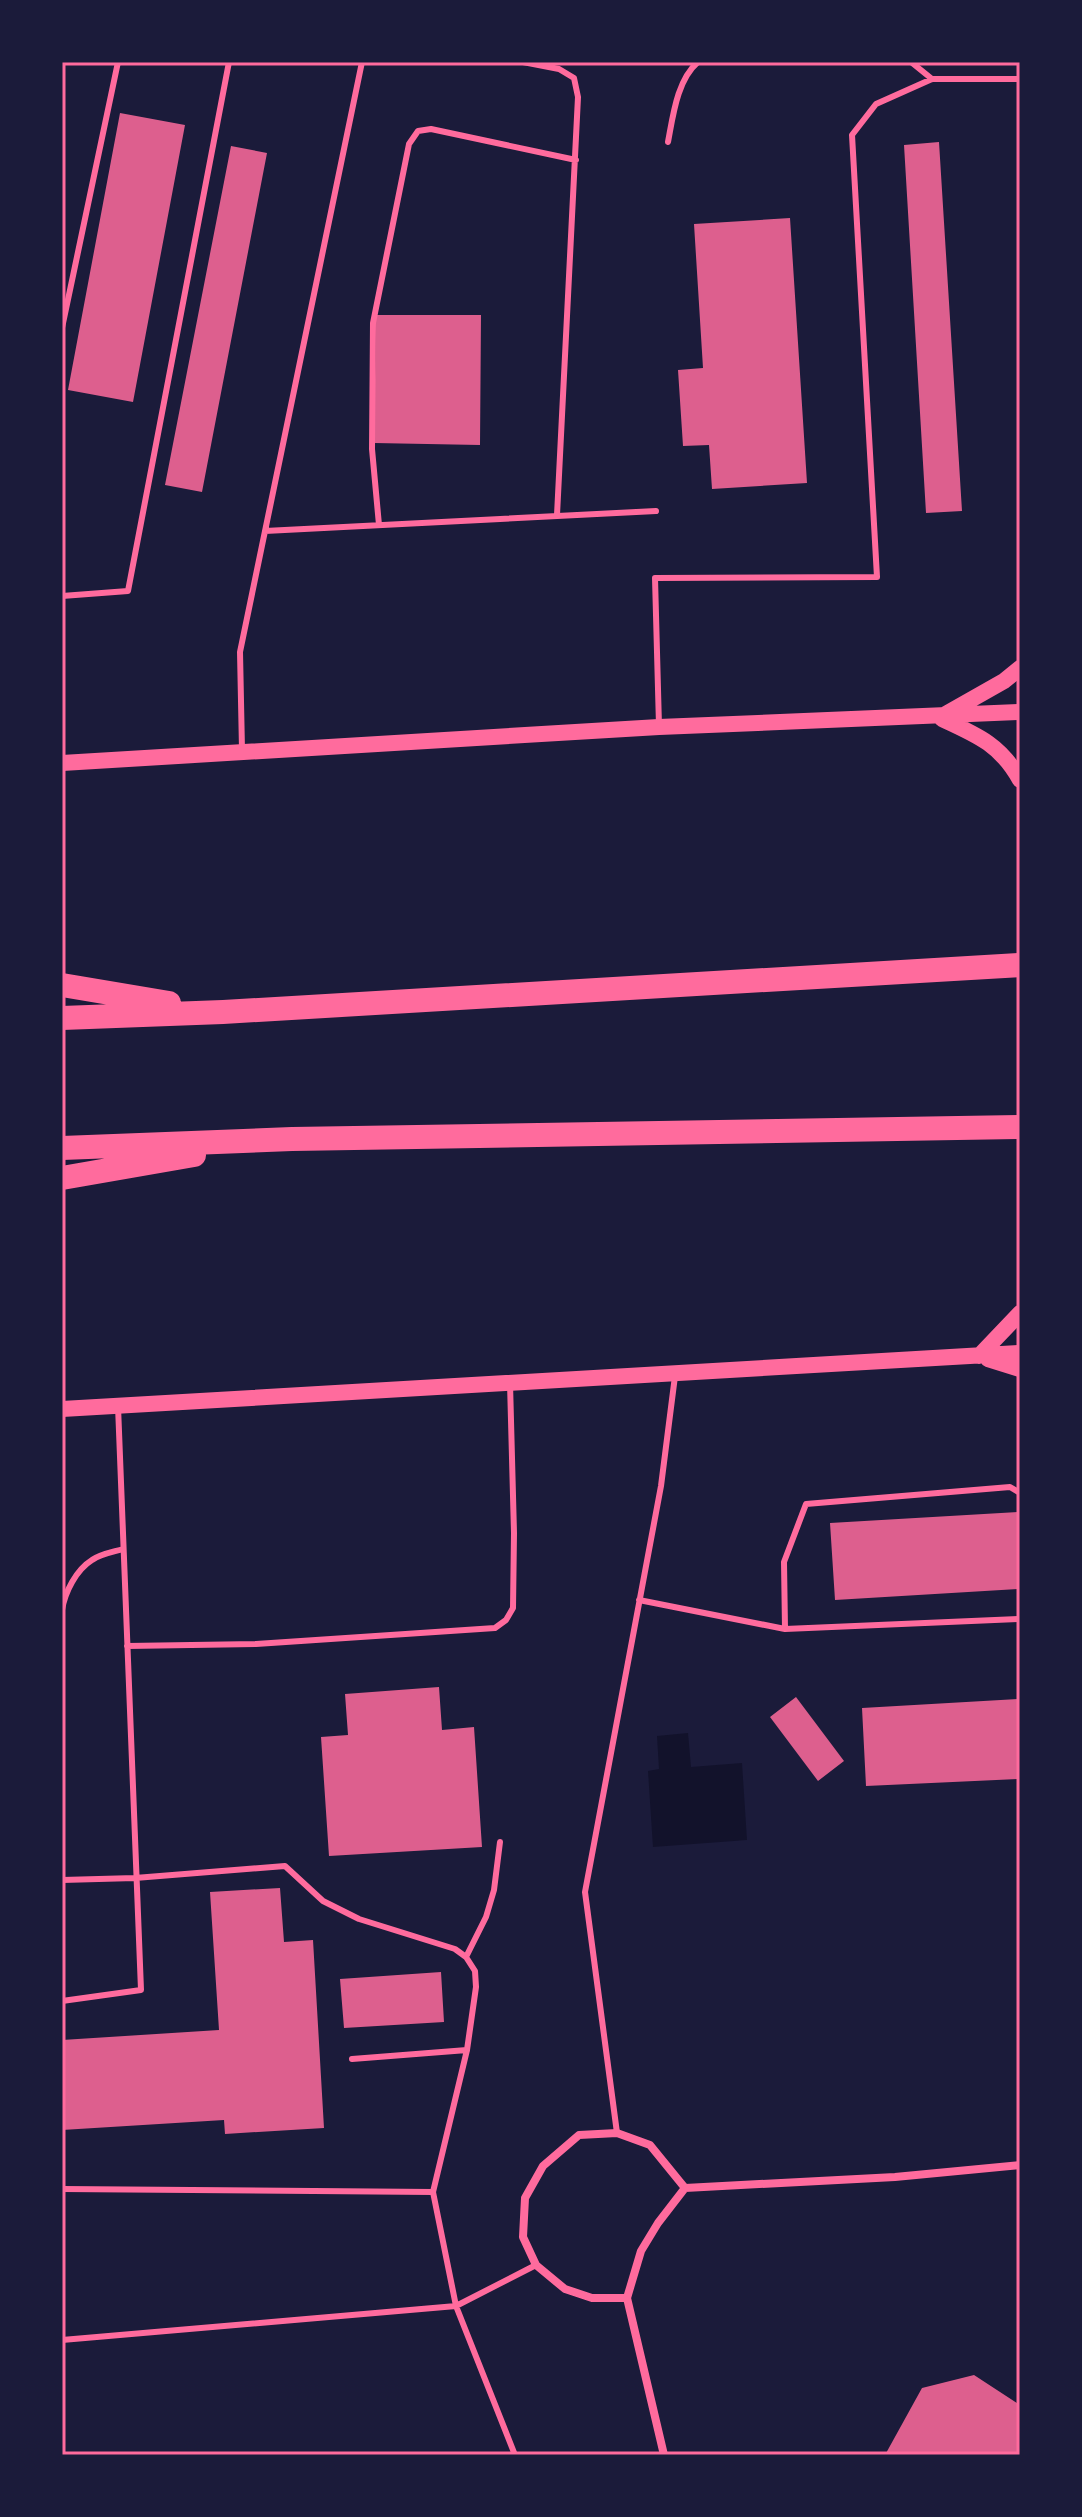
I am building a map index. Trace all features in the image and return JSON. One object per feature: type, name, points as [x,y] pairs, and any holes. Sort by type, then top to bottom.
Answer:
[{"type":"highway","points":[[62,1018],[223,1012],[1020,965]]},
{"type":"highway","points":[[62,985],[223,1012]]},
{"type":"highway","points":[[62,1148],[292,1139],[1020,1127]]},
{"type":"highway","points":[[62,1178],[292,1139]]},
{"type":"main road","points":[[939,717],[1004,681],[1020,668]]},
{"type":"main road","points":[[62,763],[659,727],[1020,712]]},
{"type":"main road","points":[[939,717],[984,739],[1009,760],[1020,780]]},
{"type":"main road","points":[[979,1356],[1020,1313]]},
{"type":"main road","points":[[62,1409],[1020,1353]]},
{"type":"main road","points":[[979,1356],[1020,1369]]},
{"type":"street","points":[[627,2298],[592,2298],[565,2289],[536,2265],[523,2237],[525,2198],[543,2166],[579,2135],[617,2133],[650,2145],[685,2188]]},
{"type":"street","points":[[664,2455],[627,2298],[641,2251],[685,2188],[895,2177],[1020,2165]]},
{"type":"lane","points":[[62,328],[118,62]]},
{"type":"lane","points":[[62,596],[128,591],[229,62]]},
{"type":"lane","points":[[242,752],[240,652],[362,62]]},
{"type":"lane","points":[[523,62],[559,69],[574,78],[578,97],[557,515]]},
{"type":"lane","points":[[668,142],[675,103],[691,67],[698,62]]},
{"type":"lane","points":[[911,62],[932,79]]},
{"type":"lane","points":[[659,727],[655,578],[877,577],[852,135],[876,104],[932,79],[1020,79]]},
{"type":"lane","points":[[379,525],[372,449],[373,323],[409,144],[418,131],[431,129],[576,160]]},
{"type":"lane","points":[[265,531],[656,511]]},
{"type":"lane","points":[[617,2133],[585,1892],[661,1486],[675,1372]]},
{"type":"lane","points":[[127,1646],[256,1644],[495,1628],[506,1620],[513,1608],[510,1382]]},
{"type":"lane","points":[[62,2001],[141,1990],[118,1406]]},
{"type":"lane","points":[[785,1629],[784,1562],[806,1504],[1010,1487],[1020,1493]]},
{"type":"lane","points":[[62,1610],[64,1598],[75,1577],[92,1560],[123,1549]]},
{"type":"lane","points":[[639,1600],[785,1629],[1020,1619]]},
{"type":"lane","points":[[466,1957],[486,1917],[494,1890],[500,1842]]},
{"type":"lane","points":[[62,1880],[135,1878],[285,1866],[323,1901],[359,1919],[455,1949],[466,1957],[475,1971],[476,1987],[467,2050],[433,2192],[456,2306],[515,2455]]},
{"type":"lane","points":[[352,2059],[467,2050]]},
{"type":"lane","points":[[62,2189],[433,2192]]},
{"type":"lane","points":[[62,2340],[456,2306],[536,2265]]},
{"type":"shaded area","points":[[688,1733],[691,1767],[742,1763],[747,1840],[653,1847],[648,1771],[659,1769],[657,1736]]},
{"type":"building","points":[[120,113],[185,125],[133,402],[68,390]]},
{"type":"building","points":[[939,142],[962,511],[926,513],[904,145]]},
{"type":"building","points":[[231,146],[267,153],[202,492],[165,485]]},
{"type":"building","points":[[790,218],[807,483],[712,489],[709,445],[683,446],[678,370],[703,368],[694,224]]},
{"type":"building","points":[[376,315],[481,315],[480,445],[374,443]]},
{"type":"building","points":[[1020,1512],[1020,1589],[835,1600],[830,1523]]},
{"type":"building","points":[[439,1687],[442,1730],[474,1727],[482,1847],[329,1856],[321,1737],[348,1735],[345,1694]]},
{"type":"building","points":[[796,1697],[844,1761],[818,1781],[770,1717]]},
{"type":"building","points":[[1020,1699],[1020,1779],[866,1786],[862,1708]]},
{"type":"building","points":[[280,1888],[284,1942],[313,1940],[324,2128],[225,2134],[224,2120],[62,2130],[62,2040],[219,2030],[210,1892]]},
{"type":"building","points":[[441,1972],[444,2022],[344,2028],[340,1979]]},
{"type":"building","points":[[974,2375],[1020,2405],[1020,2455],[885,2455],[922,2388]]}]
